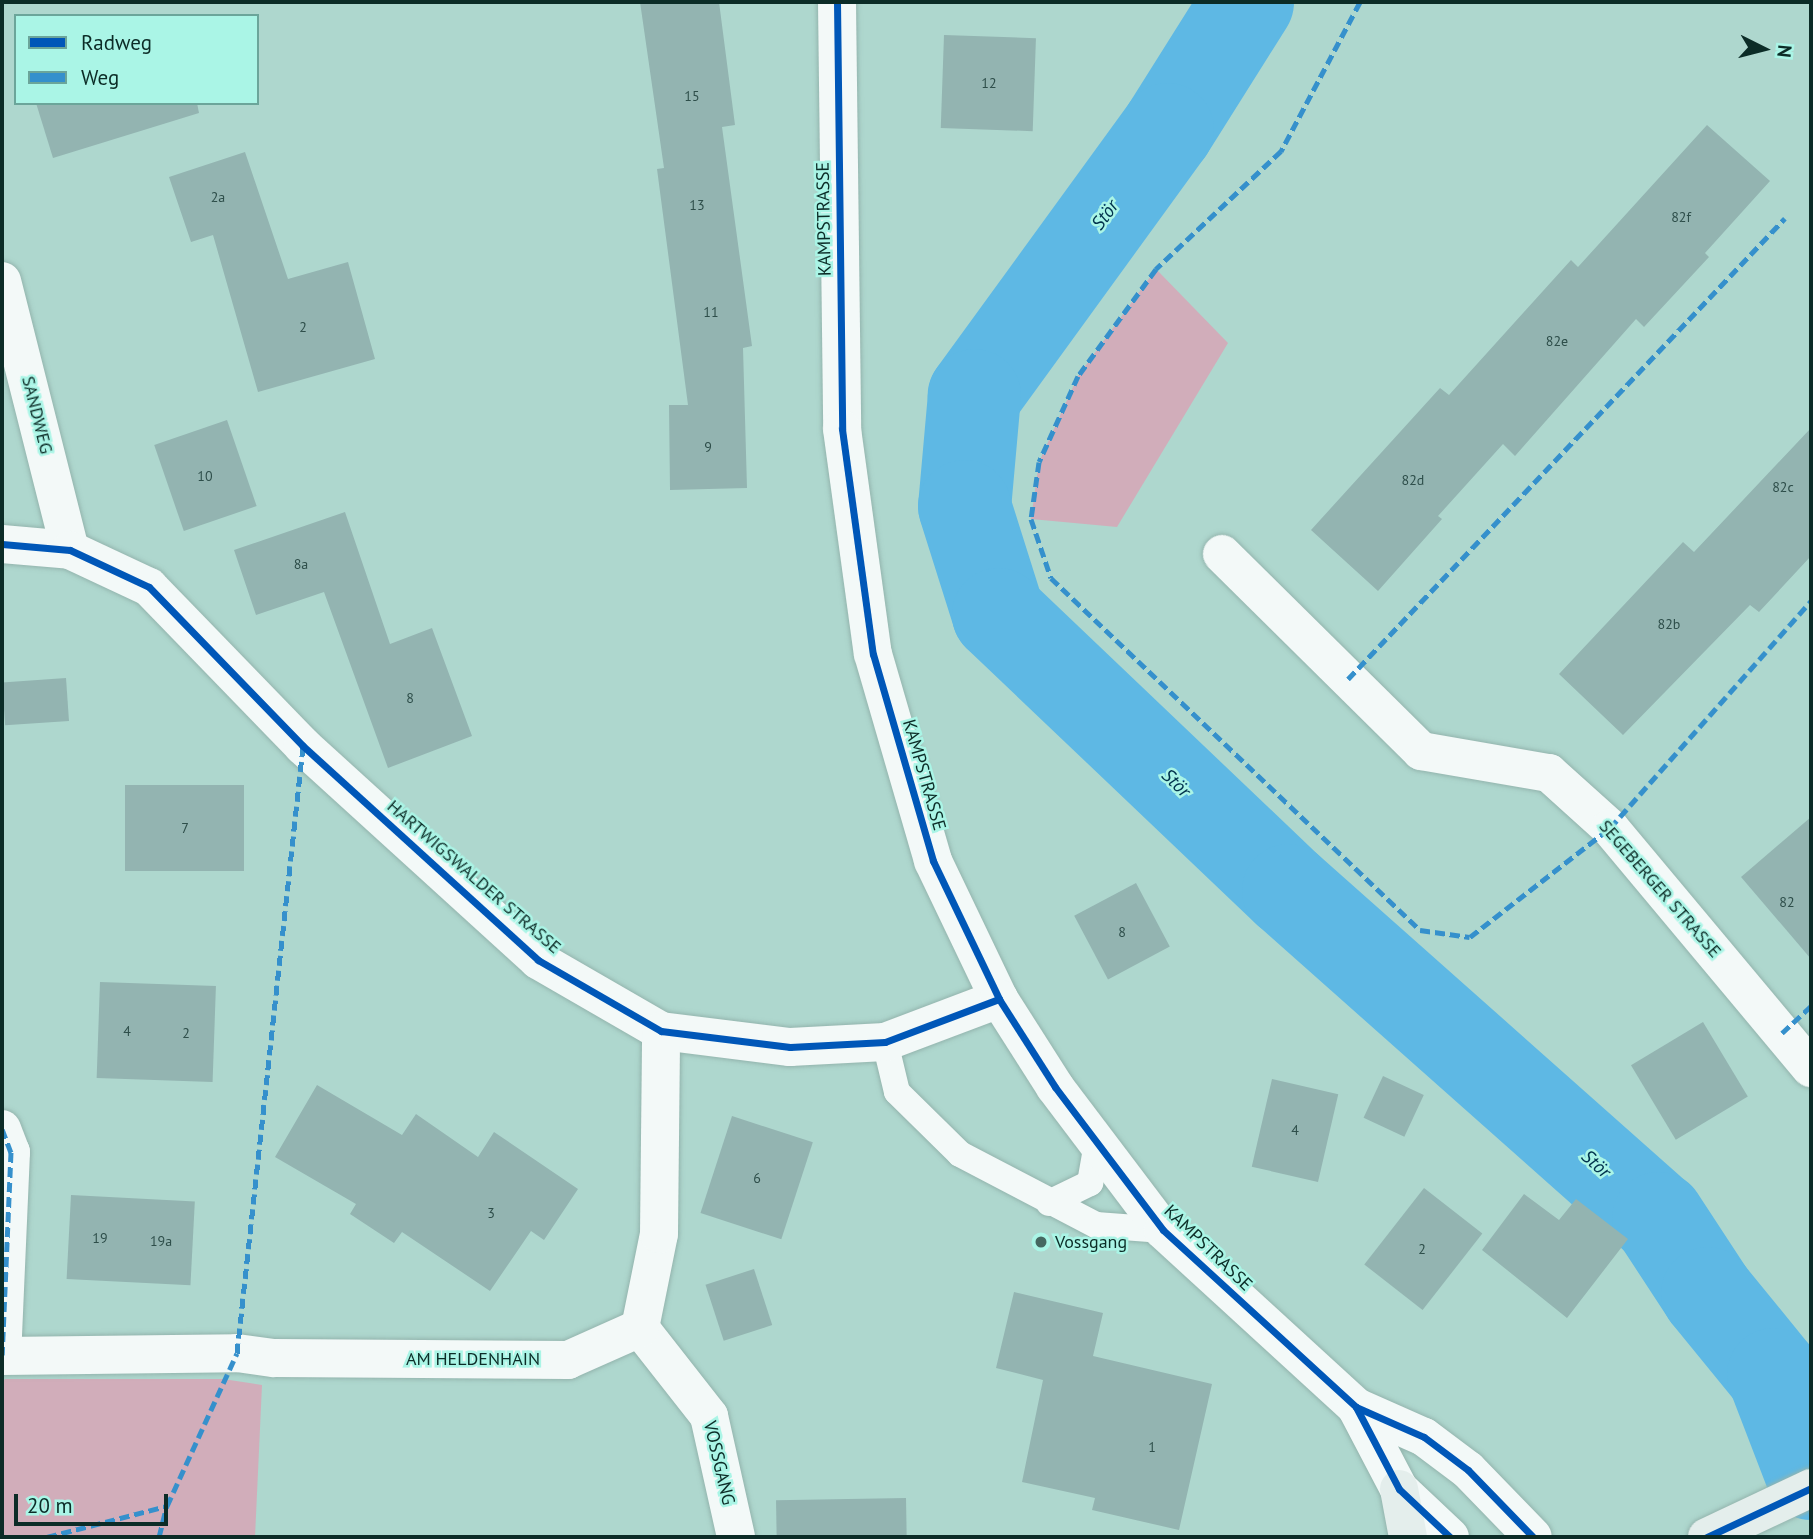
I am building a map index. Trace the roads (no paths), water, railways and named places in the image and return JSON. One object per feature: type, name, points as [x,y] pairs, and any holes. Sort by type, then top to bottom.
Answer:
[{"type":"main road","points":[[1707,1537],[1811,1488]]},
{"type":"main road","points":[[1399,1489],[1408,1537]]},
{"type":"street","name":"KAMPSTRASSE","points":[[837,2],[842,429],[873,654],[933,861],[999,999],[1055,1087],[1163,1230],[1356,1407],[1424,1437],[1468,1470],[1533,1537]]},
{"type":"street","name":"SANDWEG","points":[[2,281],[69,550]]},
{"type":"street","name":"HARTWIGSWALDER STRASSE","points":[[2,544],[69,550],[149,587],[303,746],[538,960],[661,1031],[790,1047],[885,1042],[999,999]]},
{"type":"street","name":"SEGEBERGER STRASSE","points":[[1222,554],[1421,751],[1549,773],[1610,828],[1811,1068]]},
{"type":"street","points":[[640,1328],[659,1234],[661,1031]]},
{"type":"street","points":[[2,1129],[11,1152],[2,1356]]},
{"type":"street","name":"AM HELDENHAIN","points":[[2,1356],[237,1353],[274,1358],[568,1360],[640,1328]]},
{"type":"street","name":"VOSSGANG","points":[[640,1328],[709,1416],[736,1537]]},
{"type":"street","name":"KAMPSTRASSE","points":[[1356,1407],[1399,1489],[1450,1537]]},
{"type":"lane","points":[[885,1042],[897,1092],[960,1154],[1049,1203],[1096,1225],[1163,1230]]},
{"type":"lane","points":[[1049,1203],[1090,1183],[1097,1144]]},
{"type":"waterway","name":"Stör","points":[[1247,2],[1167,129],[974,395],[964,506],[998,614],[1288,890],[1658,1218],[1707,1293],[1773,1374],[1811,1473]]},
{"type":"place","name":"Vossgang","points":[[1041,1242]]}]
